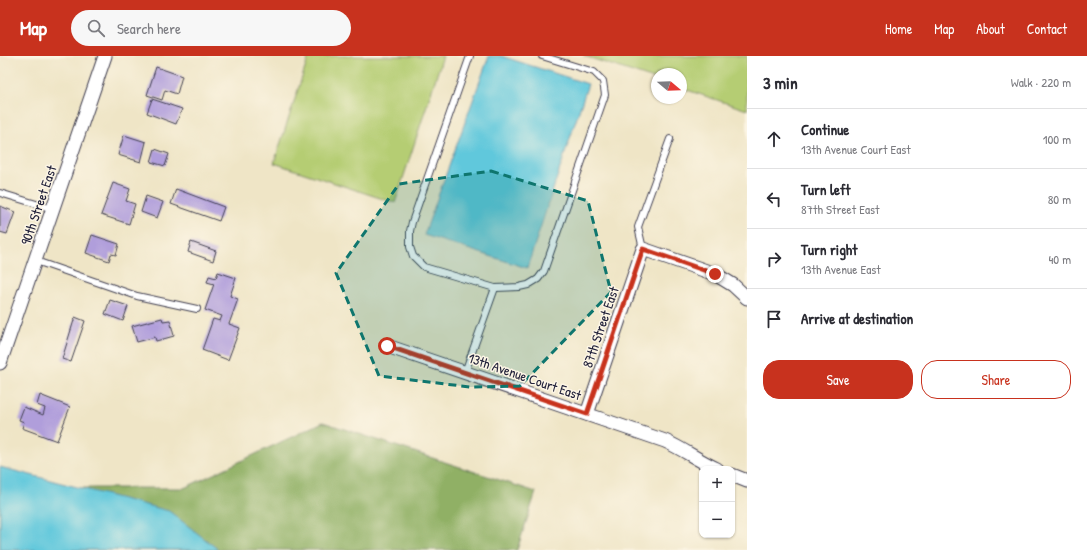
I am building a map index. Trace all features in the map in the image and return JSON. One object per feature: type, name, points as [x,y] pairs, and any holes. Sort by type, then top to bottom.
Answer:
[{"type":"street","name":"90th Street East","points":[[0,363],[105,56]]},
{"type":"street","points":[[643,249],[715,274],[733,285],[747,298]]},
{"type":"street","name":"87th Street East","points":[[587,414],[643,249]]},
{"type":"street","name":"13th Avenue Court East","points":[[387,346],[665,441],[683,449],[710,466]]},
{"type":"street","points":[[735,476],[747,481]]},
{"type":"lane","points":[[470,56],[410,231],[410,247],[413,256],[424,267],[495,288],[528,285],[538,279],[544,271],[605,94],[603,81],[594,72],[542,56]]},
{"type":"lane","points":[[643,249],[638,227],[670,139]]},
{"type":"lane","points":[[0,193],[53,210]]},
{"type":"lane","points":[[36,261],[137,296],[197,309]]},
{"type":"lane","points":[[465,372],[495,288]]},
{"type":"highlighted area","points":[[491,171],[588,201],[611,292],[520,386],[470,387],[379,376],[336,273],[399,184]]},
{"type":"green space","points":[[309,56],[443,56],[395,203],[274,163]]},
{"type":"green space","points":[[584,56],[747,56],[747,110],[687,90],[687,68],[651,68],[651,78]]},
{"type":"green space","points":[[323,422],[536,492],[517,550],[0,550],[0,488],[184,488]]},
{"type":"water","points":[[489,56],[501,56],[588,84],[527,268],[424,235]]},
{"type":"water","points":[[0,467],[169,511],[219,550],[0,550]]},
{"type":"building","points":[[156,67],[182,76],[177,94],[165,90],[162,100],[147,95]]},
{"type":"building","points":[[152,99],[182,109],[176,124],[147,113]]},
{"type":"building","points":[[124,135],[146,142],[141,162],[118,155]]},
{"type":"building","points":[[155,149],[169,154],[165,166],[151,162]]},
{"type":"building","points":[[113,183],[130,189],[126,201],[135,204],[129,224],[101,215]]},
{"type":"building","points":[[176,189],[224,207],[219,221],[171,204]]},
{"type":"building","points":[[146,196],[163,202],[157,218],[141,212]]},
{"type":"building","points":[[0,206],[15,212],[7,234],[0,232]]},
{"type":"building","points":[[92,235],[119,244],[116,255],[111,254],[109,261],[86,253]]},
{"type":"building","points":[[191,242],[216,251],[213,261],[188,252]]},
{"type":"building","points":[[218,272],[236,278],[230,296],[238,299],[229,324],[240,328],[228,360],[202,350],[213,319],[220,321],[222,316],[205,310],[214,284],[207,282],[209,276],[216,278]]},
{"type":"building","points":[[110,300],[128,306],[123,321],[105,314]]},
{"type":"building","points":[[75,317],[85,321],[71,362],[62,359]]},
{"type":"building","points":[[162,318],[163,321],[170,320],[174,336],[156,341],[155,337],[137,342],[132,326]]},
{"type":"building","points":[[40,395],[70,407],[57,441],[22,428],[24,422],[19,420],[24,407],[43,415],[45,408],[37,405]]},
{"type":"route","points":[[387,346],[587,414],[643,249],[715,274]]}]
